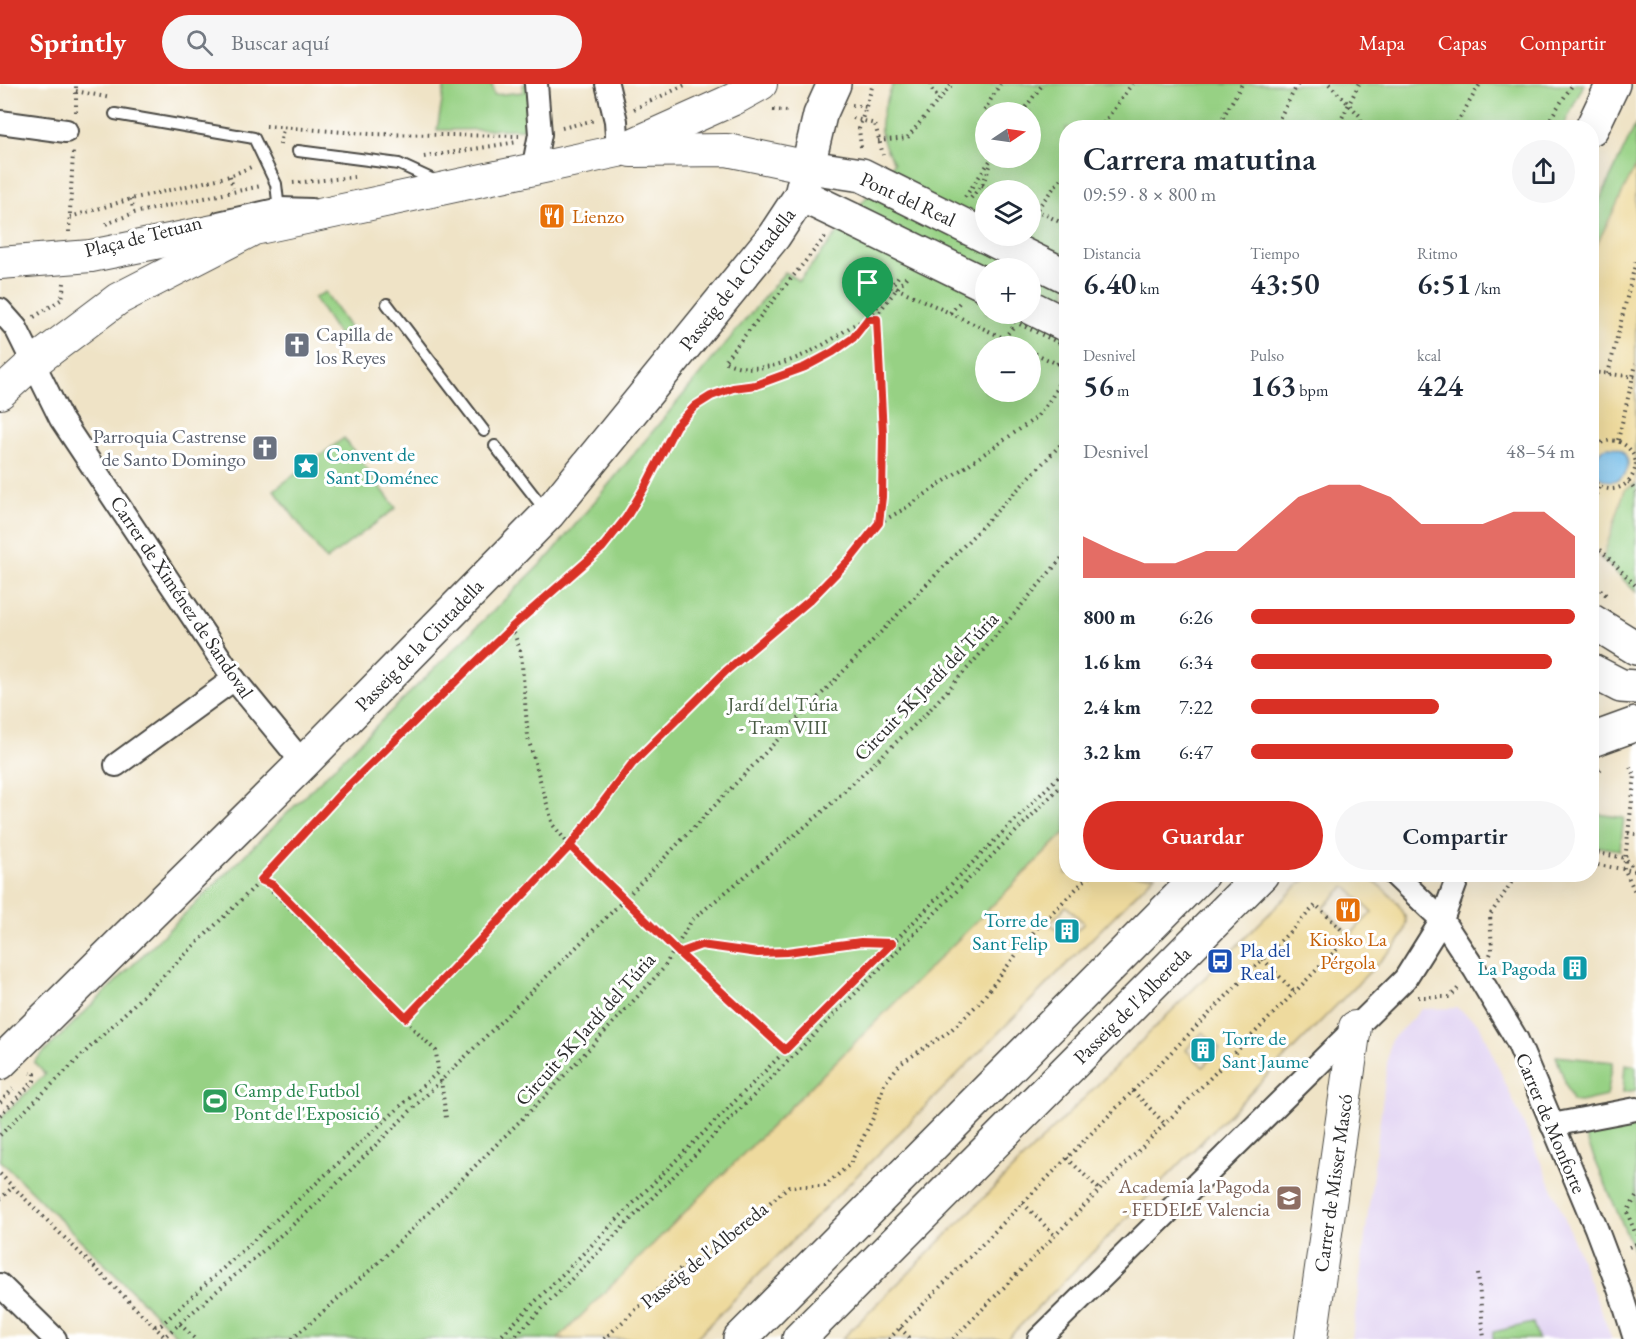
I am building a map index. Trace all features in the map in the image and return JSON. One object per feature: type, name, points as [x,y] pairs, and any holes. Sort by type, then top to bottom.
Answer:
[{"type":"main road","name":"Plaça de Tetuan","points":[[67,255],[91,256],[270,218],[369,204],[618,151],[734,99],[760,84]]},
{"type":"main road","points":[[834,84],[820,115],[805,181],[840,226],[975,281]]},
{"type":"main road","points":[[1596,120],[1613,84]]},
{"type":"main road","name":"Plaça de Tetuan","points":[[618,151],[728,150],[805,181]]},
{"type":"main road","name":"Pont del Real","points":[[805,181],[882,171],[1059,272]]},
{"type":"main road","name":"Passeig de la Ciutadella","points":[[16,1073],[303,763],[548,514],[774,236],[805,181]]},
{"type":"main road","name":"Plaça de Tetuan","points":[[0,393],[33,363],[118,299],[270,218]]},
{"type":"main road","points":[[0,263],[67,255]]},
{"type":"main road","points":[[1041,312],[1059,322]]},
{"type":"main road","points":[[1599,625],[1636,648]]},
{"type":"main road","points":[[1599,674],[1622,686],[1636,687]]},
{"type":"main road","points":[[1599,737],[1636,724]]},
{"type":"main road","points":[[740,1339],[1194,882]]},
{"type":"main road","name":"Passeig de l'Albereda","points":[[799,1339],[1254,882]]},
{"type":"main road","name":"Carrer de Misser Mascó","points":[[1311,1339],[1355,1027]]},
{"type":"street","points":[[533,170],[540,134],[536,84]]},
{"type":"street","points":[[607,84],[615,115],[618,151]]},
{"type":"street","points":[[0,122],[72,129]]},
{"type":"street","name":"Carrer de Ximénez de Sandoval","points":[[0,310],[16,328],[61,419],[234,679],[303,763]]},
{"type":"street","points":[[116,765],[234,679]]},
{"type":"street","name":"Carrer de Monforte","points":[[1402,882],[1442,920],[1517,1040],[1623,1297],[1635,1339]]},
{"type":"street","points":[[1039,1339],[1412,970],[1442,920],[1456,882]]},
{"type":"street","points":[[1552,1125],[1636,1109]]},
{"type":"street","points":[[0,1285],[55,1339]]},
{"type":"lane","points":[[115,114],[254,138],[276,184],[270,218]]},
{"type":"lane","points":[[298,151],[399,164],[449,187]]},
{"type":"lane","name":"Plaça de Tetuan","points":[[67,255],[197,222],[270,218]]},
{"type":"lane","points":[[387,304],[484,431]]},
{"type":"lane","points":[[495,446],[548,514]]},
{"type":"path","points":[[26,321],[62,299],[70,217],[72,129],[76,106],[76,84]]},
{"type":"path","points":[[262,126],[283,129],[496,137],[540,134],[638,108],[687,84]]},
{"type":"path","points":[[859,106],[867,107],[873,84]]},
{"type":"path","points":[[931,84],[931,89],[939,99]]},
{"type":"path","points":[[878,141],[907,138],[952,84]]},
{"type":"path","points":[[989,102],[1000,84]]},
{"type":"path","points":[[1030,102],[1043,84]]},
{"type":"path","points":[[1106,120],[1132,85],[1138,84]]},
{"type":"path","points":[[1222,120],[1242,84]]},
{"type":"path","points":[[1278,120],[1298,84]]},
{"type":"path","points":[[1329,84],[1361,120]]},
{"type":"path","points":[[1341,120],[1359,84]]},
{"type":"path","points":[[1459,120],[1480,84]]},
{"type":"path","points":[[1549,120],[1573,84]]},
{"type":"path","points":[[76,91],[118,100]]},
{"type":"path","points":[[853,118],[875,124],[882,171]]},
{"type":"path","points":[[279,155],[283,129]]},
{"type":"path","points":[[70,217],[131,199],[230,176],[261,163]]},
{"type":"path","points":[[230,176],[233,188]]},
{"type":"path","points":[[1041,205],[1059,181]]},
{"type":"path","points":[[131,199],[133,209]]},
{"type":"path","points":[[1041,212],[1059,221]]},
{"type":"path","points":[[840,226],[724,361],[752,369],[775,365],[828,342],[861,319],[877,319]]},
{"type":"path","points":[[1608,374],[1636,261]]},
{"type":"path","points":[[0,1135],[261,880],[342,792],[512,627],[602,548],[641,493],[676,426],[695,406],[711,396],[733,388],[756,385],[805,367],[833,352],[853,338],[890,286]]},
{"type":"path","points":[[879,523],[882,497],[883,434],[877,319],[896,288],[999,336]]},
{"type":"path","points":[[1019,324],[1059,343]]},
{"type":"path","points":[[1041,356],[1057,364],[1059,361]]},
{"type":"path","points":[[1618,440],[1636,364]]},
{"type":"path","points":[[1599,373],[1634,377]]},
{"type":"path","points":[[406,1018],[570,846],[632,764],[726,671],[810,600],[852,557],[879,523],[904,509],[1036,418],[1052,397],[1059,382]]},
{"type":"path","points":[[1599,444],[1603,441],[1618,440],[1635,453],[1636,462],[1636,470],[1629,482],[1613,489],[1599,486]]},
{"type":"path","points":[[0,1174],[165,1338],[313,1207],[625,898],[1059,446]]},
{"type":"path","points":[[1629,482],[1636,492]]},
{"type":"path","points":[[1599,548],[1636,586]]},
{"type":"path","name":"Circuit 5K Jardí del Túria","points":[[292,1339],[377,1264],[483,1160],[650,984],[676,948],[692,920],[819,815],[924,716],[974,662],[1059,561]]},
{"type":"path","points":[[1631,581],[1636,577]]},
{"type":"path","points":[[512,627],[522,654],[528,738],[553,825],[570,846],[679,953],[785,1050]]},
{"type":"path","points":[[1630,767],[1635,775],[1624,868],[1636,894]]},
{"type":"path","points":[[498,1339],[1059,776]]},
{"type":"path","points":[[512,1339],[1059,788]]},
{"type":"path","points":[[1628,833],[1636,834]]},
{"type":"path","points":[[1599,853],[1625,858],[1636,871]]},
{"type":"path","points":[[1599,865],[1636,871]]},
{"type":"path","points":[[155,1326],[162,1325],[438,1072],[436,1051],[406,1018],[261,880]]},
{"type":"path","name":"Passeig de l'Albereda","points":[[604,1339],[682,1267],[717,1249],[789,1186],[825,1186],[850,1164],[874,1116],[884,1084],[900,1064],[950,1031],[981,1002],[1028,938],[1083,882]]},
{"type":"path","points":[[889,1339],[1316,905],[1349,938],[954,1339]]},
{"type":"path","points":[[679,953],[701,945],[758,953],[787,952],[861,942],[892,943]]},
{"type":"path","points":[[1263,959],[1295,993]]},
{"type":"path","points":[[0,1102],[16,1073],[35,1074],[34,1081],[0,1115]]},
{"type":"path","points":[[441,1079],[446,1118]]},
{"type":"path","points":[[1133,1091],[1165,1124]]},
{"type":"path","points":[[1067,1158],[1100,1190]]},
{"type":"path","points":[[0,1199],[13,1187]]},
{"type":"path","points":[[1636,1197],[1626,1212],[1636,1235]]},
{"type":"path","points":[[1023,1203],[1055,1236]]},
{"type":"path","points":[[1629,1247],[1636,1244]]},
{"type":"path","points":[[1478,1274],[1484,1339]]},
{"type":"path","points":[[180,1324],[195,1339]]},
{"type":"path","points":[[900,1328],[911,1339]]},
{"type":"shaded area","points":[[1457,1008],[1479,1024],[1557,1199],[1612,1339],[1352,1339],[1390,1041],[1422,1009]]},
{"type":"green space","points":[[445,84],[492,84],[494,95],[523,92],[523,84],[531,84],[535,129],[437,130]]},
{"type":"green space","name":"Jardí del Túria - Tram VIII","points":[[893,84],[1584,84],[1566,120],[1059,120],[1059,839],[558,1339],[180,1339],[0,1160],[0,1119],[45,1074],[34,1062],[551,554],[785,272],[799,281],[894,163],[883,141],[881,124]]},
{"type":"green space","points":[[1636,124],[1636,592],[1599,556],[1599,201]]},
{"type":"green space","points":[[325,292],[350,329],[339,336],[314,298]]},
{"type":"green space","points":[[344,438],[396,508],[326,560],[274,490]]},
{"type":"green space","points":[[1599,814],[1624,818],[1620,850],[1599,847]]},
{"type":"green space","points":[[1556,1056],[1613,1062],[1607,1096],[1580,1102],[1572,1101]]},
{"type":"green space","points":[[1625,1064],[1636,1066],[1636,1090],[1623,1092]]},
{"type":"green space","points":[[1636,1126],[1636,1256],[1585,1136]]},
{"type":"green space","points":[[1533,1323],[1538,1339],[1493,1339],[1493,1332]]},
{"type":"sand","points":[[1636,166],[1636,483],[1625,489],[1602,560],[1599,557],[1599,240]]},
{"type":"sand","points":[[1059,839],[1059,882],[1148,882],[695,1339],[558,1339]],"holes":[[[1066,906],[1084,923],[1067,940],[1050,923]]]},
{"type":"sand","points":[[1303,882],[1373,882],[1397,903],[1406,923],[1397,944],[1007,1339],[842,1339],[1298,885]],"holes":[[[1345,886],[1372,912],[1350,935],[1323,908]],[[1203,1032],[1220,1049],[1203,1067],[1186,1050]]]},
{"type":"water","points":[[1604,448],[1618,448],[1627,457],[1627,471],[1618,480],[1604,480],[1599,476],[1599,452]]},
{"type":"place","name":"Lienzo","points":[[552,216]]},
{"type":"place","name":"Capilla de los Reyes","points":[[297,345]]},
{"type":"place","name":"Parroquia Castrense de Santo Domingo","points":[[265,448]]},
{"type":"place","name":"Convent de Sant Doménec","points":[[306,466]]},
{"type":"place","name":"Kiosko La Pérgola","points":[[1348,910]]},
{"type":"place","name":"Torre de Sant Felip","points":[[1067,931]]},
{"type":"place","name":"Pla del Real","points":[[1220,961]]},
{"type":"place","name":"La Pagoda","points":[[1575,968]]},
{"type":"place","name":"Torre de Sant Jaume","points":[[1203,1050]]},
{"type":"place","name":"Camp de Futbol Pont de l'Exposició","points":[[215,1101]]},
{"type":"place","name":"Academia la Pagoda - FEDELE Valencia","points":[[1289,1198]]},
{"type":"route","points":[[868,319],[853,338],[805,367],[756,385],[733,388],[711,396],[695,406],[676,426],[646,485],[626,518],[602,548],[512,627],[342,792],[261,880],[273,885],[406,1018],[570,846],[679,953],[785,1050],[892,943],[861,942],[787,952],[758,953],[729,951],[701,945],[679,953],[676,948],[570,846],[632,764],[726,671],[810,600],[852,557],[879,523],[882,497],[883,434],[877,319],[868,319]]}]
